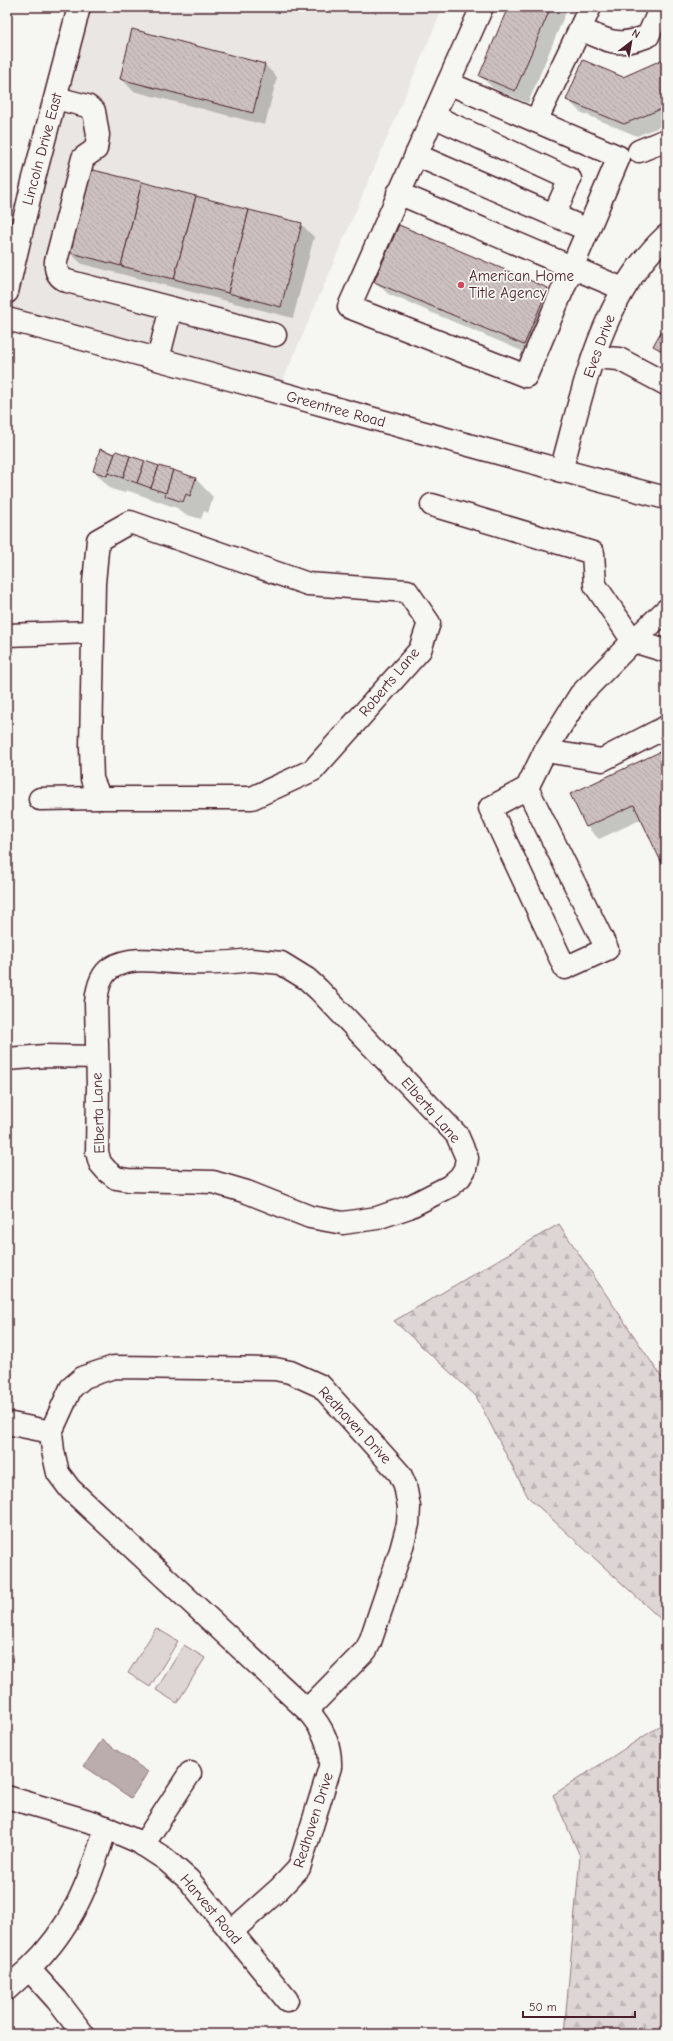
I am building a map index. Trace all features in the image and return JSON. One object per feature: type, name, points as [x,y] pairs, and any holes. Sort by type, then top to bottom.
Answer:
[{"type":"street","name":"Lincoln Drive East","points":[[7,292],[79,7]]},
{"type":"street","points":[[448,83],[619,157],[526,376],[349,307],[398,193],[482,7]]},
{"type":"street","points":[[536,121],[590,7]]},
{"type":"street","points":[[580,29],[612,43],[630,43],[648,36],[661,7]]},
{"type":"street","points":[[56,98],[87,106],[94,111],[98,143],[96,149],[83,158],[56,267],[58,275],[67,281],[275,335]]},
{"type":"street","points":[[433,116],[570,179],[554,215]]},
{"type":"street","points":[[639,151],[666,140]]},
{"type":"street","points":[[416,155],[588,230]]},
{"type":"street","points":[[398,193],[623,289]]},
{"type":"street","name":"Eves Drive","points":[[561,471],[593,357],[612,310],[623,289],[637,268],[666,236]]},
{"type":"street","points":[[158,359],[171,308]]},
{"type":"street","name":"Greentree Road","points":[[7,319],[158,359],[561,471],[666,498]]},
{"type":"street","points":[[593,357],[619,359],[666,384]]},
{"type":"street","points":[[432,505],[594,553],[595,585],[633,641],[666,651]]},
{"type":"street","name":"Roberts Lane","points":[[130,522],[308,584],[407,591],[429,623],[420,650],[313,770],[252,798],[100,798],[92,779],[91,748],[94,646],[92,632],[98,540],[130,522]]},
{"type":"street","points":[[527,788],[607,949],[565,968],[490,808],[527,788],[545,751],[580,696],[633,641],[666,610]]},
{"type":"street","points":[[7,635],[92,632]]},
{"type":"street","points":[[545,751],[602,760],[666,727]]},
{"type":"street","points":[[40,799],[100,798]]},
{"type":"street","name":"Elberta Lane","points":[[252,960],[281,963],[307,979],[458,1135],[464,1147],[467,1158],[465,1169],[460,1177],[450,1186],[419,1203],[377,1218],[343,1223],[310,1217],[247,1192],[213,1182],[143,1181],[116,1178],[100,1163],[97,1152],[98,1087],[96,1057],[97,989],[102,978],[110,968],[121,963],[134,961],[208,963],[252,960]]},
{"type":"street","name":"Elberta Lane","points":[[7,1059],[45,1056],[96,1057]]},
{"type":"street","name":"Redhaven Drive","points":[[231,1932],[279,1889],[299,1868],[330,1767],[330,1755],[321,1726],[307,1710],[70,1489],[58,1473],[53,1451],[51,1432],[71,1388],[84,1377],[114,1367],[274,1369],[290,1372],[321,1386],[400,1474],[405,1484],[409,1507],[408,1524],[401,1550],[370,1642],[366,1650],[307,1710]]},
{"type":"street","points":[[7,1423],[51,1432]]},
{"type":"street","points":[[143,1845],[190,1773]]},
{"type":"street","name":"Harvest Road","points":[[7,1796],[106,1827],[143,1845],[165,1859],[189,1880],[287,2000]]},
{"type":"street","points":[[7,1989],[51,1947],[70,1919],[90,1876],[106,1827]]},
{"type":"street","points":[[29,1969],[57,2000],[83,2034]]},
{"type":"shaded area","points":[[75,7],[443,7],[279,390],[7,319],[7,292]]},
{"type":"shaded area","points":[[102,1740],[148,1772],[131,1798],[84,1766]]},
{"type":"green space","points":[[559,1224],[666,1384],[666,1624],[528,1497],[476,1396],[394,1321]]},
{"type":"green space","points":[[156,1628],[178,1641],[150,1687],[128,1673]]},
{"type":"green space","points":[[184,1645],[205,1658],[177,1703],[156,1690]]},
{"type":"green space","points":[[666,1722],[666,2034],[564,2034],[580,1856],[553,1795]]},
{"type":"building","points":[[508,7],[551,7],[515,91],[479,76]]},
{"type":"building","points":[[132,29],[265,64],[253,113],[120,79]]},
{"type":"building","points":[[666,58],[666,107],[624,124],[566,100],[583,60],[623,77]]},
{"type":"building","points":[[89,169],[142,182],[121,266],[68,252]]},
{"type":"building","points":[[142,182],[196,196],[174,279],[121,266]]},
{"type":"building","points":[[196,196],[249,210],[228,293],[174,279]]},
{"type":"building","points":[[249,210],[302,223],[281,307],[228,293]]},
{"type":"building","name":"American Home Title Agency","points":[[399,225],[548,288],[524,345],[374,282]]},
{"type":"building","points":[[666,323],[666,353],[653,346]]},
{"type":"building","points":[[100,449],[115,454],[107,476],[93,471]]},
{"type":"building","points":[[116,451],[130,456],[123,478],[108,473]]},
{"type":"building","points":[[130,456],[145,461],[137,483],[123,478]]},
{"type":"building","points":[[145,461],[159,466],[151,488],[137,483]]},
{"type":"building","points":[[159,466],[173,470],[166,493],[151,488]]},
{"type":"building","points":[[173,470],[196,478],[190,496],[186,494],[183,502],[165,496]]},
{"type":"building","points":[[666,749],[666,872],[634,805],[586,827],[570,794]]},
{"type":"place","name":"American Home Title Agency","points":[[461,285]]}]
